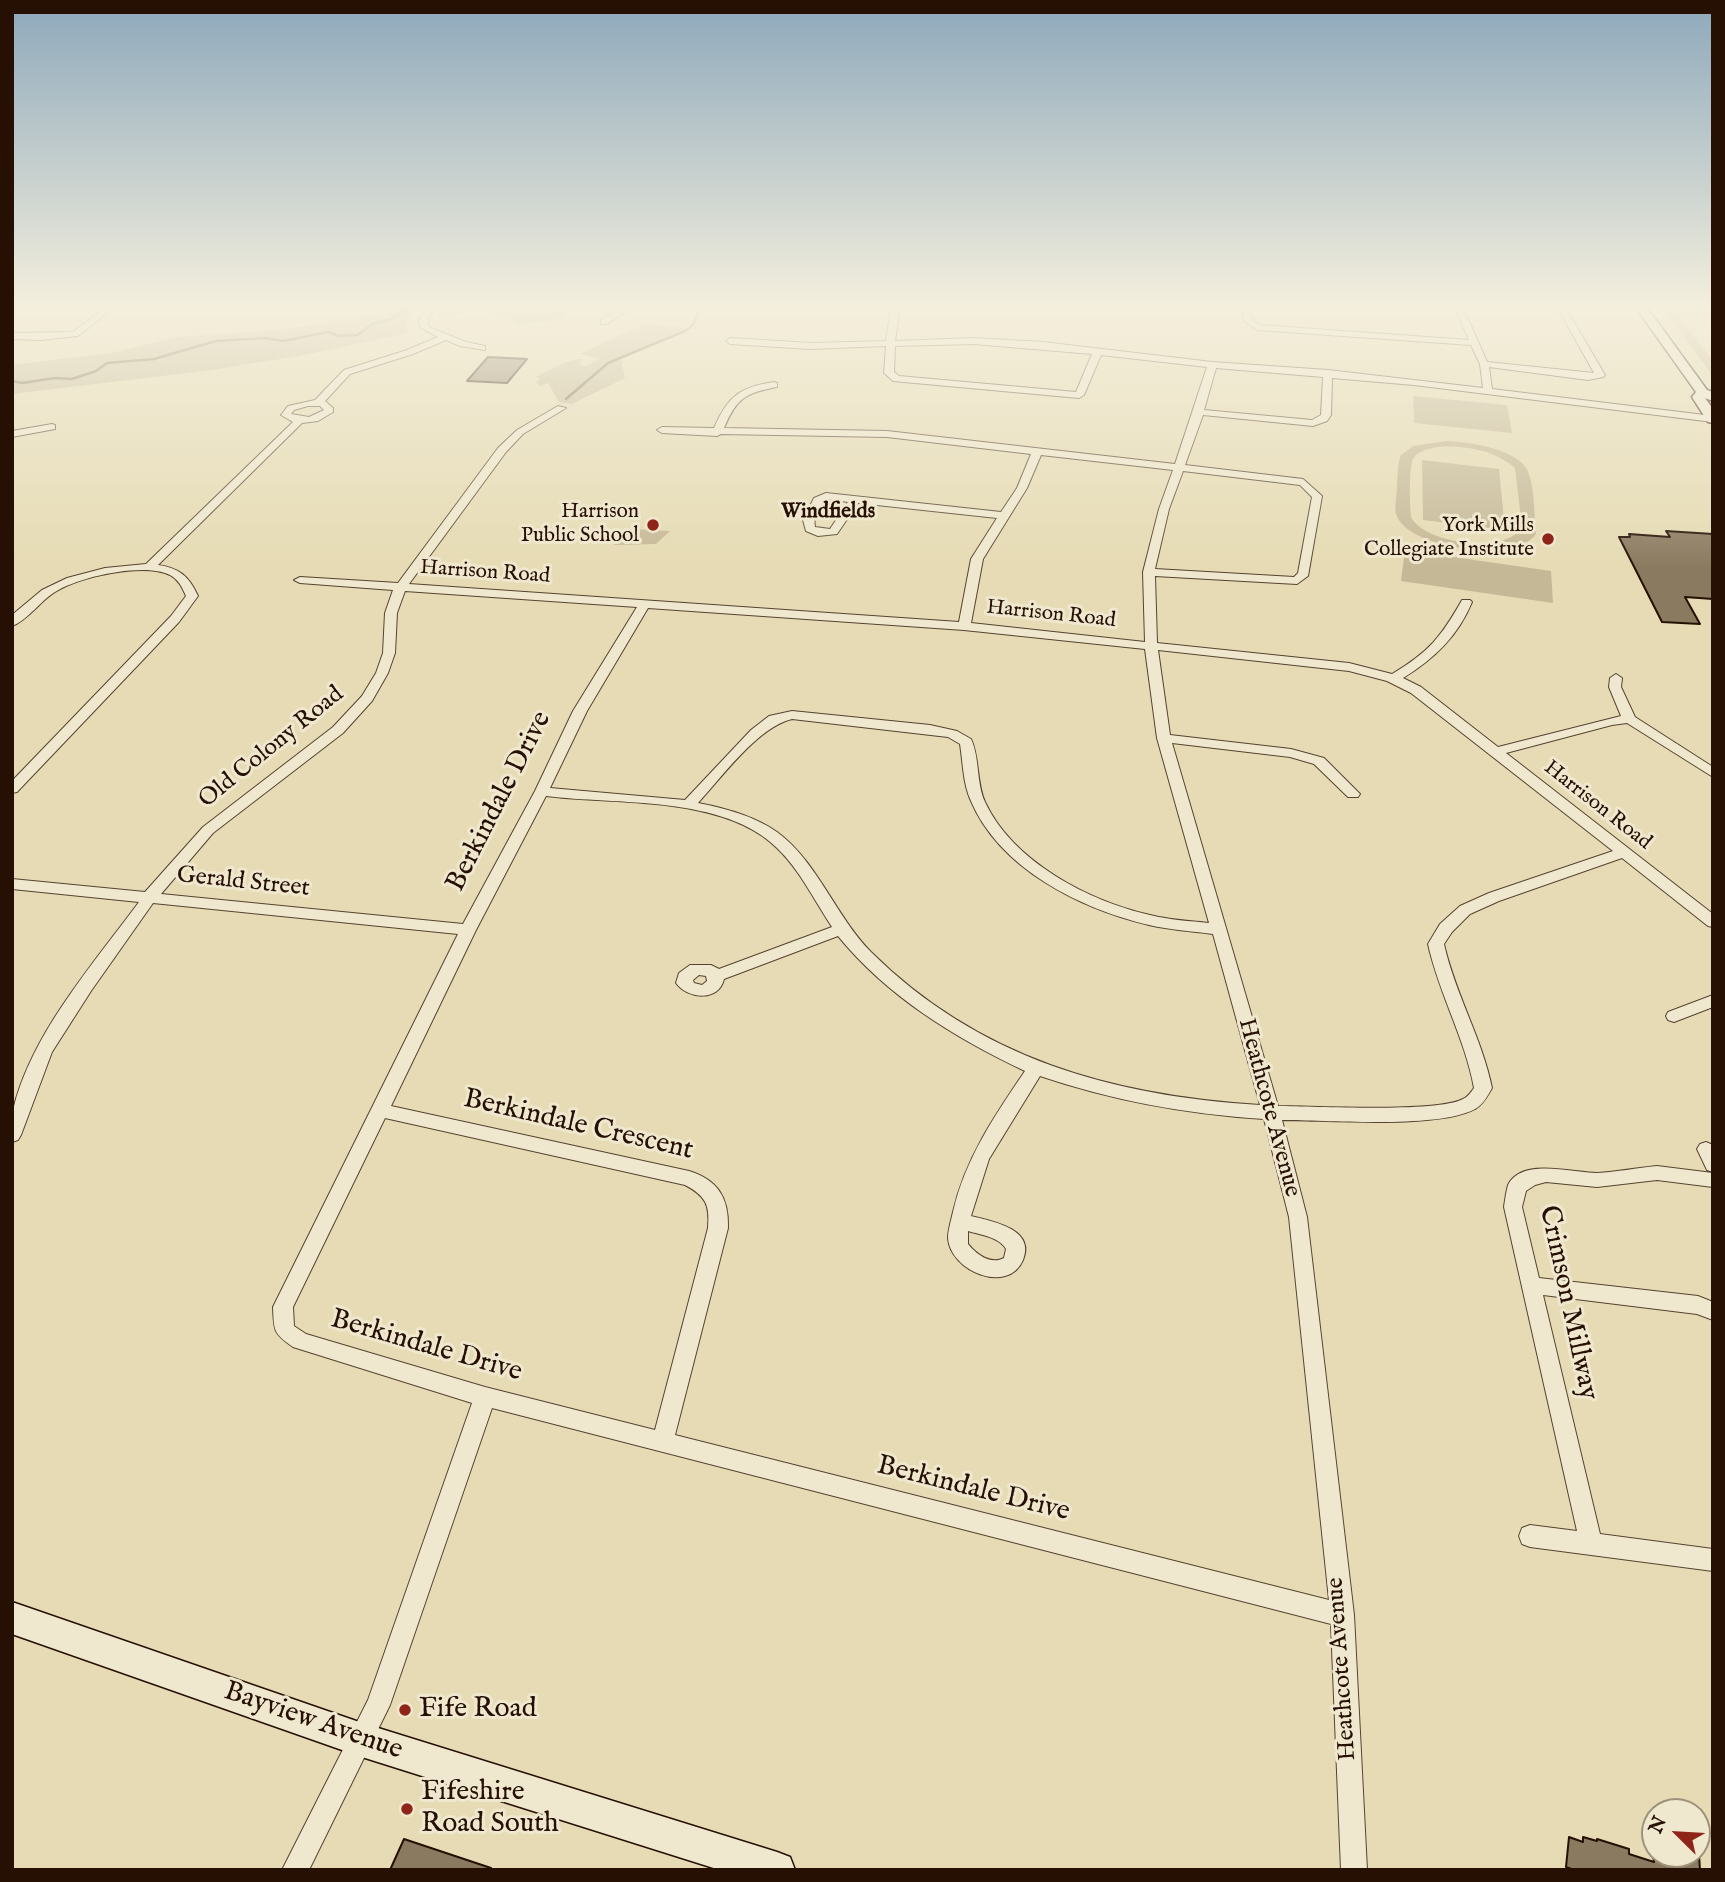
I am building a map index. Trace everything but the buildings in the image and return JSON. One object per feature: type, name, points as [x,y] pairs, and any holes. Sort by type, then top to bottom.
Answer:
[{"type":"main road","points":[[1708,395],[1698,397],[1713,419]]},
{"type":"main road","name":"Bayview Avenue","points":[[12,1618],[362,1740],[755,1866]]},
{"type":"street","points":[[318,403],[328,393]]},
{"type":"street","points":[[717,433],[731,402],[745,393]]},
{"type":"street","points":[[1054,393],[1079,395],[1080,393]]},
{"type":"street","name":"Heathcote Avenue","points":[[1204,393],[1164,509],[1149,572],[1151,647],[1164,738],[1272,1114],[1298,1217],[1342,1615],[1354,1870]]},
{"type":"street","points":[[1199,412],[1313,423],[1324,419],[1326,415],[1327,393]]},
{"type":"street","points":[[1496,393],[1713,419]]},
{"type":"street","points":[[318,403],[330,407],[329,412],[313,419],[300,420],[290,418],[286,413],[299,405],[318,403]]},
{"type":"street","name":"Old Colony Road","points":[[12,1135],[44,1051],[85,987],[150,897],[208,830],[338,730],[368,698],[383,673],[389,653],[391,613],[400,588],[502,450],[520,432],[561,408]]},
{"type":"street","points":[[148,568],[300,420]]},
{"type":"street","points":[[12,434],[52,427]]},
{"type":"street","points":[[662,430],[887,434],[1303,482],[1317,496],[1304,574],[1297,581],[1149,572]]},
{"type":"street","points":[[964,626],[977,559],[1022,488],[1038,450]]},
{"type":"street","points":[[856,498],[833,532],[818,533],[810,529],[808,520],[818,500],[826,496],[856,498],[1004,516]]},
{"type":"street","points":[[12,622],[58,585],[99,573],[148,568],[169,572],[185,580],[192,596],[175,620],[12,789]]},
{"type":"street","name":"Harrison Road","points":[[300,580],[964,626],[1349,667],[1395,677],[1416,690],[1713,922]]},
{"type":"street","points":[[1395,677],[1420,663],[1460,620],[1466,602]]},
{"type":"street","name":"Berkindale Drive","points":[[644,605],[580,711],[542,791],[468,930],[283,1307],[284,1331],[299,1341],[485,1398],[1342,1615]]},
{"type":"street","points":[[1616,678],[1615,687],[1629,719]]},
{"type":"street","points":[[688,805],[756,733],[774,719],[792,715],[951,733],[966,742],[977,799],[987,819],[1016,852],[1056,883],[1105,906],[1150,920],[1219,930]]},
{"type":"street","points":[[1495,752],[1611,721],[1629,719],[1656,734],[1713,774]]},
{"type":"street","points":[[1164,738],[1291,753],[1309,758],[1319,761],[1353,794]]},
{"type":"street","points":[[542,791],[688,805],[729,814],[770,834],[791,855],[841,929],[880,970],[924,1006],[970,1037],[1035,1070],[1119,1096],[1213,1110],[1272,1114],[1443,1111],[1472,1103],[1483,1088],[1479,1062],[1440,965],[1436,944],[1446,928],[1465,910],[1494,897],[1623,853]]},
{"type":"street","name":"Gerald Street","points":[[12,884],[468,930]]},
{"type":"street","points":[[716,976],[841,929]]},
{"type":"street","points":[[1674,1016],[1713,1001]]},
{"type":"street","points":[[960,1222],[971,1176],[1002,1119],[1035,1070]]},
{"type":"street","name":"Berkindale Crescent","points":[[380,1110],[689,1178],[711,1189],[720,1205],[718,1228],[663,1441]]},
{"type":"street","name":"Crimson Millway","points":[[1591,1544],[1513,1207],[1517,1187],[1530,1178],[1546,1175],[1597,1180],[1657,1173],[1713,1180]]},
{"type":"street","points":[[1530,1285],[1699,1305],[1713,1311]]},
{"type":"street","points":[[295,1870],[378,1705],[485,1398]]},
{"type":"street","points":[[1530,1536],[1713,1560]]},
{"type":"shaded area","points":[[554,393],[595,393],[572,404],[559,402]]},
{"type":"shaded area","points":[[1413,396],[1507,405],[1512,433],[1414,423]]},
{"type":"shaded area","points":[[1447,441],[1468,443],[1494,448],[1516,458],[1524,465],[1531,481],[1536,534],[1525,543],[1486,550],[1439,544],[1404,526],[1395,511],[1398,466],[1401,455],[1413,446]],"holes":[[[1447,447],[1488,453],[1515,468],[1522,527],[1513,536],[1500,541],[1467,543],[1434,535],[1412,519],[1410,489],[1413,459],[1423,451]]]},
{"type":"shaded area","points":[[1422,460],[1499,469],[1505,530],[1423,520]]},
{"type":"shaded area","points":[[631,529],[670,531],[656,544],[614,545]]},
{"type":"shaded area","points":[[1405,550],[1551,571],[1553,603],[1401,581]]},
{"type":"waterway","points":[[566,399],[573,393]]},
{"type":"place","name":"Harrison Public School","points":[[653,525]]},
{"type":"place","name":"York Mills Collegiate Institute","points":[[1548,539]]},
{"type":"place","name":"Fife Road","points":[[405,1710]]},
{"type":"place","name":"Fifeshire Road South","points":[[407,1809]]},
{"type":"district","name":"Windfields","points":[[828,513]]}]
